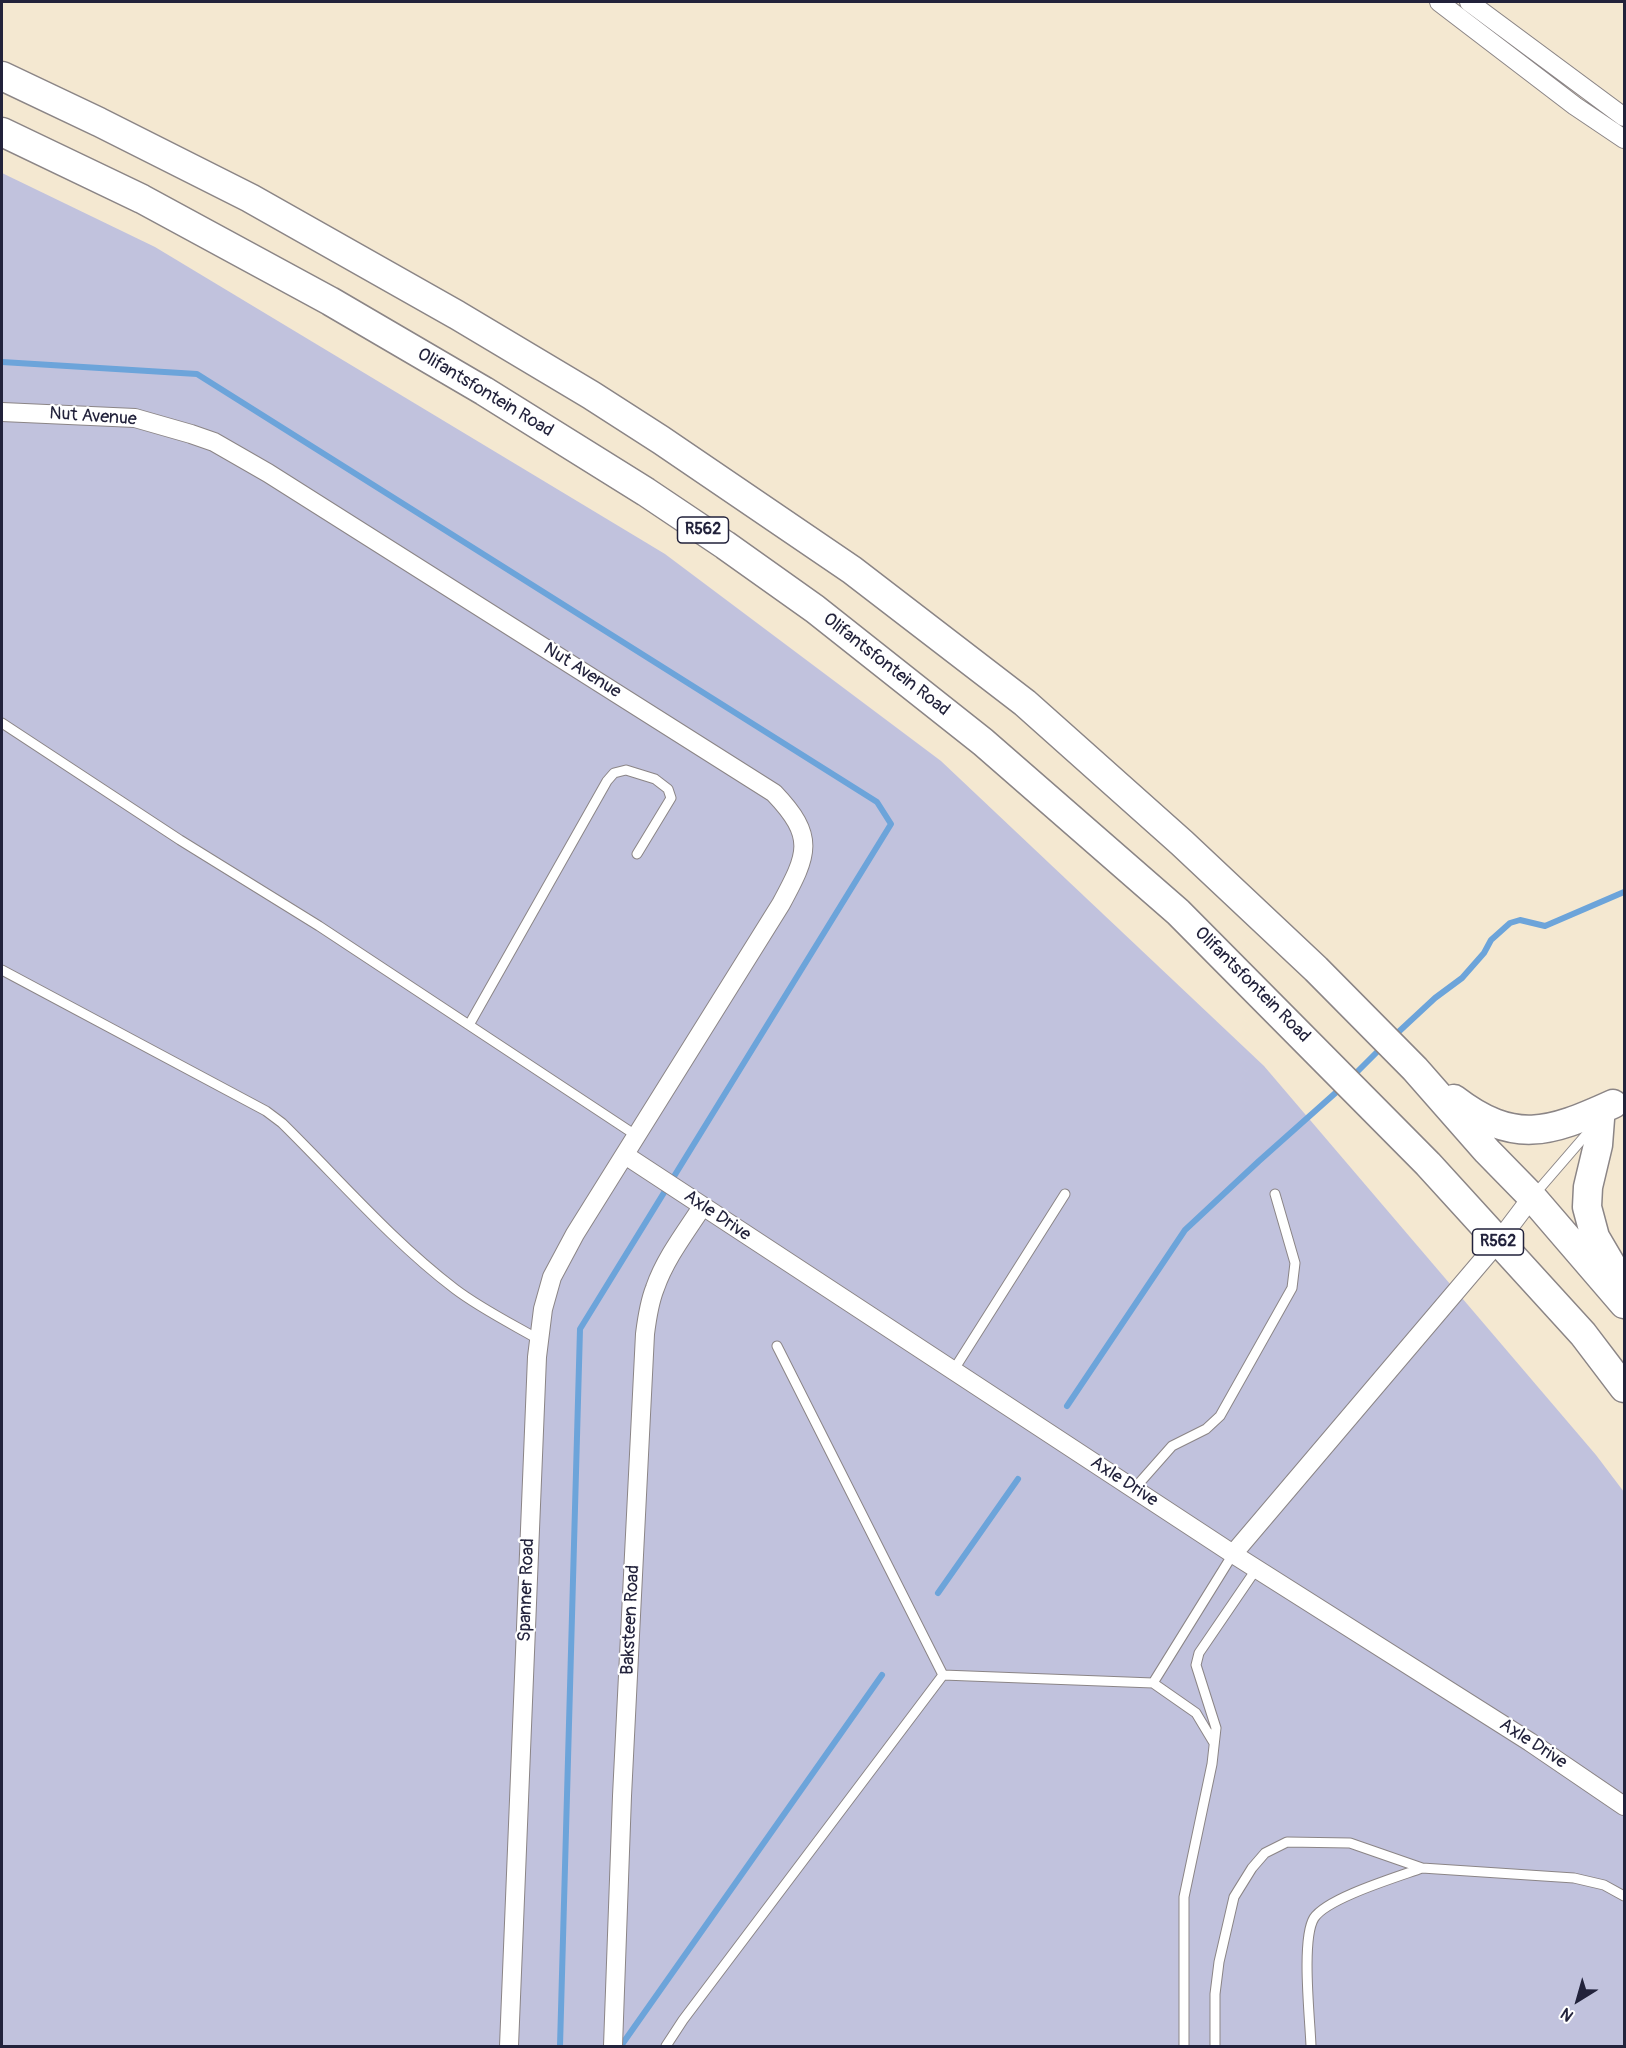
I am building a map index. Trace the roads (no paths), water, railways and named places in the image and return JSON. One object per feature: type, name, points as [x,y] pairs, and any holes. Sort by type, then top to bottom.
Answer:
[{"type":"main road","name":"R562","points":[[2,76],[109,126],[250,198],[457,315],[651,433],[833,557],[1025,703],[1182,843],[1356,1008],[1410,1064],[1487,1151],[1532,1197],[1624,1304]]},
{"type":"main road","name":"Olifantsfontein Road","points":[[2,132],[142,199],[330,302],[528,417],[725,544],[815,609],[983,742],[1178,912],[1428,1164],[1583,1334],[1624,1388]]},
{"type":"main road","points":[[1410,1064],[1475,1113],[1515,1130],[1526,1131],[1556,1126],[1610,1107]]},
{"type":"main road","points":[[1610,1107],[1588,1187],[1587,1208],[1594,1237],[1624,1287]]},
{"type":"street","points":[[1439,2],[1575,106],[1624,139]]},
{"type":"street","points":[[1468,2],[1624,117]]},
{"type":"street","name":"Nut Avenue","points":[[2,412],[135,418],[214,442],[276,478],[774,793],[792,812],[800,827],[804,846],[800,868],[781,904],[625,1155]]},
{"type":"street","name":"Spanner Road","points":[[509,2046],[538,1339],[552,1277],[575,1234],[625,1155]]},
{"type":"street","name":"Axle Drive","points":[[625,1155],[1233,1554],[1520,1735],[1624,1806]]},
{"type":"street","points":[[1233,1554],[1498,1242],[1532,1197]]},
{"type":"street","name":"Baksteen Road","points":[[613,2046],[622,1796],[645,1334],[648,1310],[655,1287],[702,1207]]},
{"type":"lane","points":[[2,723],[180,840],[319,926],[637,1136]]},
{"type":"lane","points":[[469,1025],[607,781],[614,773],[626,770],[655,779],[668,789],[671,798],[637,854]]},
{"type":"lane","points":[[2,970],[266,1111],[282,1123],[376,1220],[425,1265],[457,1291],[538,1339]]},
{"type":"lane","points":[[1532,1197],[1610,1107]]},
{"type":"lane","points":[[953,1371],[1065,1194]]},
{"type":"lane","points":[[1134,1489],[1172,1446],[1206,1429],[1220,1416],[1292,1288],[1295,1263],[1275,1194]]},
{"type":"lane","points":[[777,1346],[943,1675]]},
{"type":"lane","points":[[1154,1683],[1233,1554]]},
{"type":"lane","points":[[1184,2046],[1184,1897],[1212,1764],[1216,1728],[1196,1665],[1200,1653],[1257,1569]]},
{"type":"lane","points":[[943,1675],[1154,1683],[1196,1713],[1214,1743]]},
{"type":"lane","points":[[666,2046],[683,2020],[943,1675]]},
{"type":"lane","points":[[1215,2046],[1215,1994],[1219,1962],[1234,1897],[1252,1868],[1265,1853],[1287,1842],[1350,1843],[1422,1868],[1574,1878],[1604,1885],[1624,1896]]},
{"type":"lane","points":[[1311,2046],[1306,1946],[1314,1918],[1336,1899],[1422,1868]]},
{"type":"waterway","points":[[2,362],[197,374],[877,802],[891,824],[580,1329],[560,2046]]},
{"type":"waterway","points":[[1393,1037],[1435,998],[1462,978],[1484,953],[1491,940],[1510,923],[1520,920],[1545,926],[1624,892]]},
{"type":"waterway","points":[[1352,1077],[1383,1046]]},
{"type":"waterway","points":[[1067,1406],[1185,1230],[1341,1088]]},
{"type":"waterway","points":[[938,1593],[1018,1479]]},
{"type":"waterway","points":[[623,2043],[882,1675]]}]
